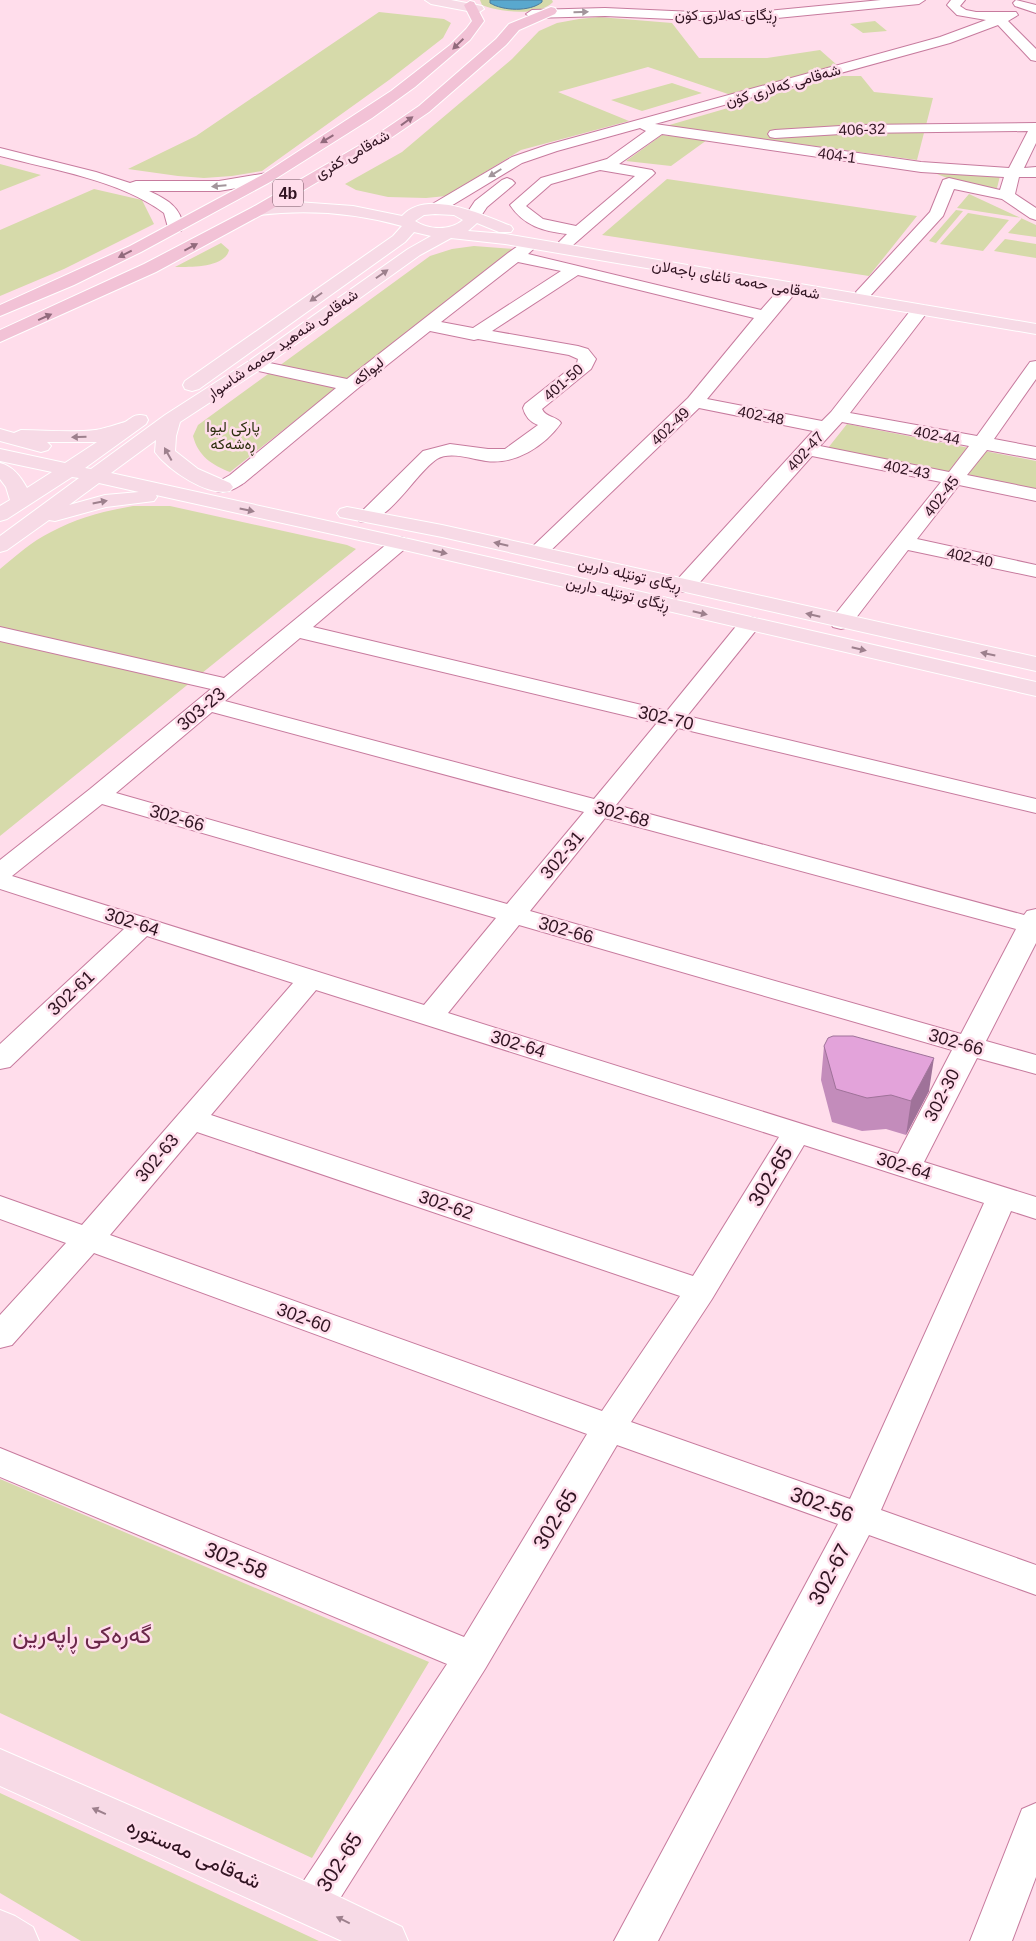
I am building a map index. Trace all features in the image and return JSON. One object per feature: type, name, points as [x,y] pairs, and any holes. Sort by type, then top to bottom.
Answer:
[{"type":"highway","name":"شەقامی کفری","points":[[0,337],[142,272],[259,210],[307,180],[377,141],[424,109],[501,42],[510,30],[563,5],[564,0]]},
{"type":"highway","name":"شەقامی کفری","points":[[0,311],[104,264],[267,178],[409,86],[458,45],[474,28],[478,18],[475,7]]},
{"type":"highway","points":[[510,14],[543,13]]},
{"type":"main road","points":[[431,0],[475,7]]},
{"type":"main road","points":[[307,180],[312,192],[331,200],[380,208],[430,209]]},
{"type":"main road","points":[[259,210],[285,207],[321,207],[368,214],[409,225]]},
{"type":"main road","name":"شەقامی حەمە ئاغای باجەلان","points":[[430,209],[452,210],[503,228],[717,271],[790,288],[1036,329]]},
{"type":"main road","name":"شەقامی شەهید حەمە شاسوار","points":[[175,396],[399,239],[409,225],[407,220],[410,216],[430,209]]},
{"type":"main road","name":"شەقامی شەهید حەمە شاسوار","points":[[22,531],[172,419],[255,365],[414,252],[446,231],[467,225],[470,216]]},
{"type":"main road","name":"شەقامی حەمە ئاغای باجەلان","points":[[409,225],[864,292],[1036,320]]},
{"type":"main road","points":[[414,252],[451,243],[494,237]]},
{"type":"main road","points":[[0,515],[87,458],[148,414],[99,436],[1,442]]},
{"type":"main road","points":[[172,419],[166,436],[165,452],[183,470],[223,487]]},
{"type":"main road","points":[[1,442],[223,487]]},
{"type":"main road","points":[[1,442],[68,470],[199,500]]},
{"type":"main road","points":[[0,469],[18,488],[20,502]]},
{"type":"main road","name":"ڕیگای تونێلە دارین","points":[[223,487],[442,531],[841,622],[1036,664]]},
{"type":"main road","points":[[0,546],[22,531],[67,510],[105,501],[153,497],[199,500]]},
{"type":"main road","name":"ڕێگای تونێلە دارین","points":[[199,500],[400,543],[1036,690]]},
{"type":"main road","name":"شەقامی مەستورە","points":[[0,1767],[312,1905],[387,1941]]},
{"type":"main road","points":[[0,1930],[18,1941]]},
{"type":"street","points":[[586,0],[608,2],[651,14]]},
{"type":"street","name":"ڕێگای کەلاری کۆن","points":[[651,14],[717,16],[782,14],[882,2],[919,0]]},
{"type":"street","points":[[938,1],[956,3],[958,11],[966,14],[989,17],[1011,7],[1036,10]]},
{"type":"street","points":[[717,16],[756,3]]},
{"type":"street","points":[[1011,7],[1036,57]]},
{"type":"street","name":"شەقامی کەلاری کۆن","points":[[590,139],[976,30],[1011,7]]},
{"type":"street","points":[[543,13],[651,14]]},
{"type":"street","points":[[966,14],[978,22],[976,30]]},
{"type":"street","name":"404-1","points":[[639,125],[689,134],[922,167],[1014,173],[1036,172]]},
{"type":"street","points":[[922,167],[940,128]]},
{"type":"street","points":[[1006,196],[1009,182],[1036,128]]},
{"type":"street","name":"406-32","points":[[689,134],[784,134],[858,129],[1036,128]]},
{"type":"street","points":[[580,231],[535,221],[523,214],[518,205],[546,181],[616,160],[659,129]]},
{"type":"street","points":[[470,216],[486,198],[534,165],[590,139]]},
{"type":"street","points":[[430,209],[517,160],[552,148],[590,139]]},
{"type":"street","points":[[0,152],[122,185],[165,205],[175,218],[175,228]]},
{"type":"street","points":[[553,156],[599,166],[647,172],[566,242]]},
{"type":"street","points":[[517,160],[532,161],[534,165]]},
{"type":"street","points":[[882,161],[948,183],[1006,196],[1036,215]]},
{"type":"street","points":[[122,185],[198,188],[240,184],[267,178]]},
{"type":"street","points":[[864,292],[937,212],[948,183]]},
{"type":"street","name":"لیواکە","points":[[223,487],[237,479],[350,385],[531,244]]},
{"type":"street","points":[[514,256],[575,269],[765,316]]},
{"type":"street","points":[[474,335],[575,269]]},
{"type":"street","name":"402-49","points":[[538,552],[695,402],[790,288]]},
{"type":"street","name":"402-47","points":[[684,586],[832,422],[920,310]]},
{"type":"street","name":"401-50","points":[[366,517],[380,506],[430,455],[438,452],[459,450],[496,456],[507,455],[517,451],[552,423],[534,415],[532,408],[584,365],[587,359],[582,353],[572,350],[426,326]]},
{"type":"street","points":[[255,365],[350,385]]},
{"type":"street","name":"402-45","points":[[841,622],[1033,376]]},
{"type":"street","name":"402-48","points":[[695,402],[832,422]]},
{"type":"street","name":"402-44","points":[[832,422],[982,443],[1036,453]]},
{"type":"street","name":"402-43","points":[[807,449],[1036,494]]},
{"type":"street","name":"303-23","points":[[0,873],[97,795],[400,543]]},
{"type":"street","name":"402-40","points":[[904,543],[1036,571]]},
{"type":"street","name":"302-31","points":[[430,1017],[750,624]]},
{"type":"street","name":"302-70","points":[[296,630],[1036,806]]},
{"type":"street","points":[[0,634],[228,686]]},
{"type":"street","name":"302-68","points":[[207,704],[1035,922]]},
{"type":"street","name":"302-66","points":[[97,795],[1036,1065]]},
{"type":"street","name":"302-64","points":[[0,881],[1036,1208]]},
{"type":"street","name":"302-30","points":[[906,1167],[967,1046],[1035,922]]},
{"type":"street","name":"302-61","points":[[0,1060],[142,926]]},
{"type":"street","name":"302-63","points":[[0,1336],[88,1239],[311,979]]},
{"type":"street","name":"302-62","points":[[190,1119],[701,1291]]},
{"type":"street","name":"302-65","points":[[312,1905],[472,1657],[609,1428],[701,1291],[797,1132]]},
{"type":"street","name":"302-67","points":[[635,1941],[860,1518],[1002,1197]]},
{"type":"street","name":"302-60","points":[[0,1207],[609,1428]]},
{"type":"street","name":"302-56","points":[[609,1428],[1036,1580]]},
{"type":"street","name":"302-58","points":[[0,1462],[472,1657]]},
{"type":"street","points":[[991,1941],[1036,1822]]},
{"type":"green space","points":[[480,0],[552,0],[553,2],[547,7],[538,10],[518,12],[498,10],[482,5]]},
{"type":"green space","points":[[379,12],[444,19],[451,23],[443,38],[389,80],[262,171],[204,178],[128,169],[196,136]]},
{"type":"green space","points":[[599,17],[672,23],[699,58],[767,58],[820,50],[837,65],[731,95],[648,67],[558,92],[629,121],[521,150],[446,196],[426,198],[388,197],[356,190],[345,184],[402,152],[512,59],[539,31],[557,23]]},
{"type":"green space","points":[[875,21],[887,31],[863,33],[850,24]]},
{"type":"green space","points":[[838,76],[861,76],[874,92],[933,98],[917,160],[666,126]]},
{"type":"green space","points":[[672,83],[702,93],[642,111],[611,100]]},
{"type":"green space","points":[[662,135],[707,140],[671,166],[626,161]]},
{"type":"green space","points":[[0,164],[41,175],[0,191]]},
{"type":"green space","points":[[932,172],[1000,176],[997,188],[975,187],[974,184],[957,182]]},
{"type":"green space","points":[[667,179],[917,216],[869,276],[602,235]]},
{"type":"green space","points":[[94,189],[142,200],[154,224],[64,269],[0,296],[0,230]]},
{"type":"green space","points":[[969,194],[1020,218],[957,208]]},
{"type":"green space","points":[[956,210],[963,211],[936,243],[929,241]]},
{"type":"green space","points":[[968,213],[1009,220],[983,251],[940,244]]},
{"type":"green space","points":[[1022,218],[1036,225],[1036,237],[1008,233]]},
{"type":"green space","points":[[1005,239],[1036,244],[1036,258],[994,251]]},
{"type":"green space","points":[[221,243],[229,250],[221,260],[206,265],[175,267]]},
{"type":"green space","name":"پارکی لیوا ڕەشەکە","points":[[474,246],[513,249],[230,472],[212,463],[198,449],[193,436],[198,425],[430,256],[452,249]]},
{"type":"green space","points":[[847,424],[1036,461],[1036,489],[828,448]]},
{"type":"green space","points":[[133,506],[170,506],[347,545],[356,549],[0,836],[0,569],[31,544],[61,527],[91,516]]},
{"type":"green space","points":[[0,1479],[429,1662],[312,1858],[0,1713]]},
{"type":"green space","points":[[0,1793],[319,1941],[81,1941],[0,1893]]},
{"type":"water","points":[[490,0],[542,0],[542,2],[524,9],[509,9],[495,6],[490,3]]},
{"type":"building","points":[[833,1036],[853,1036],[934,1058],[911,1101],[891,1095],[867,1098],[836,1089],[824,1046],[828,1038]]},
{"type":"district","name":"گەرەکی ڕاپەرین","points":[[82,1634]]}]
